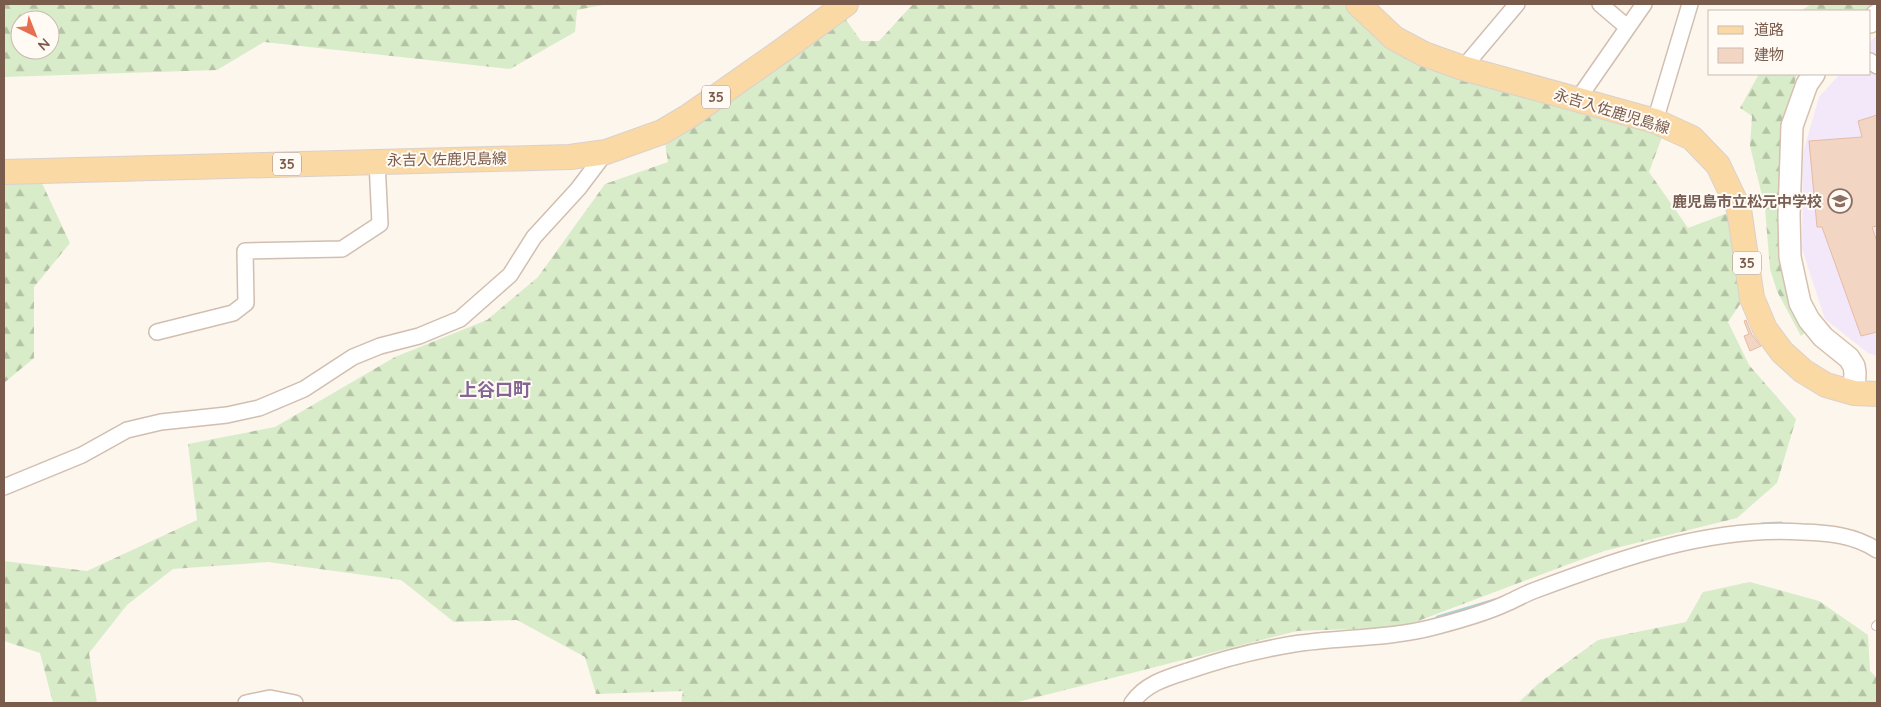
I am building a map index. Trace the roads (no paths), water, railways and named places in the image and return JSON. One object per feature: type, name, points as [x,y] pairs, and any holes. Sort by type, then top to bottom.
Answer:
[{"type":"main road","name":"永吉入佐鹿児島線","points":[[4,172],[570,157],[606,152],[662,132],[689,116],[846,4]]},
{"type":"main road","name":"永吉入佐鹿児島線","points":[[1366,7],[1394,38],[1424,54],[1463,68],[1655,121],[1692,138],[1718,165],[1739,209],[1752,298],[1765,329],[1782,352],[1803,372],[1826,385],[1854,393],[1877,394]]},
{"type":"main road","points":[[1813,75],[1807,84],[1792,126],[1789,215],[1790,257],[1800,302],[1809,320],[1823,337],[1849,358],[1854,366],[1854,393]]},
{"type":"street","points":[[1463,68],[1517,4]]},
{"type":"street","points":[[1600,4],[1627,27]]},
{"type":"street","points":[[1578,99],[1644,4]]},
{"type":"street","points":[[1655,121],[1690,4]]},
{"type":"street","points":[[4,487],[82,456],[127,430],[161,422],[227,415],[259,408],[304,389],[353,357],[380,346],[419,336],[460,320],[510,275],[534,237],[578,189],[606,152]]},
{"type":"street","points":[[157,332],[233,313],[246,303],[245,251],[342,249],[380,224],[377,161]]},
{"type":"street","points":[[1132,703],[1139,693],[1149,686],[1163,679],[1211,663],[1294,644],[1381,636],[1433,628],[1503,605],[1530,592],[1609,562],[1714,537],[1788,531],[1833,533],[1864,542],[1877,550]]},
{"type":"street","points":[[246,703],[270,698],[295,703]]},
{"type":"waterway","points":[[1762,525],[1781,524]]},
{"type":"waterway","points":[[1438,618],[1495,601]]},
{"type":"place","name":"鹿児島市立松元中学校","points":[[1840,201]]},
{"type":"district","name":"上谷口町","points":[[495,389]]}]
